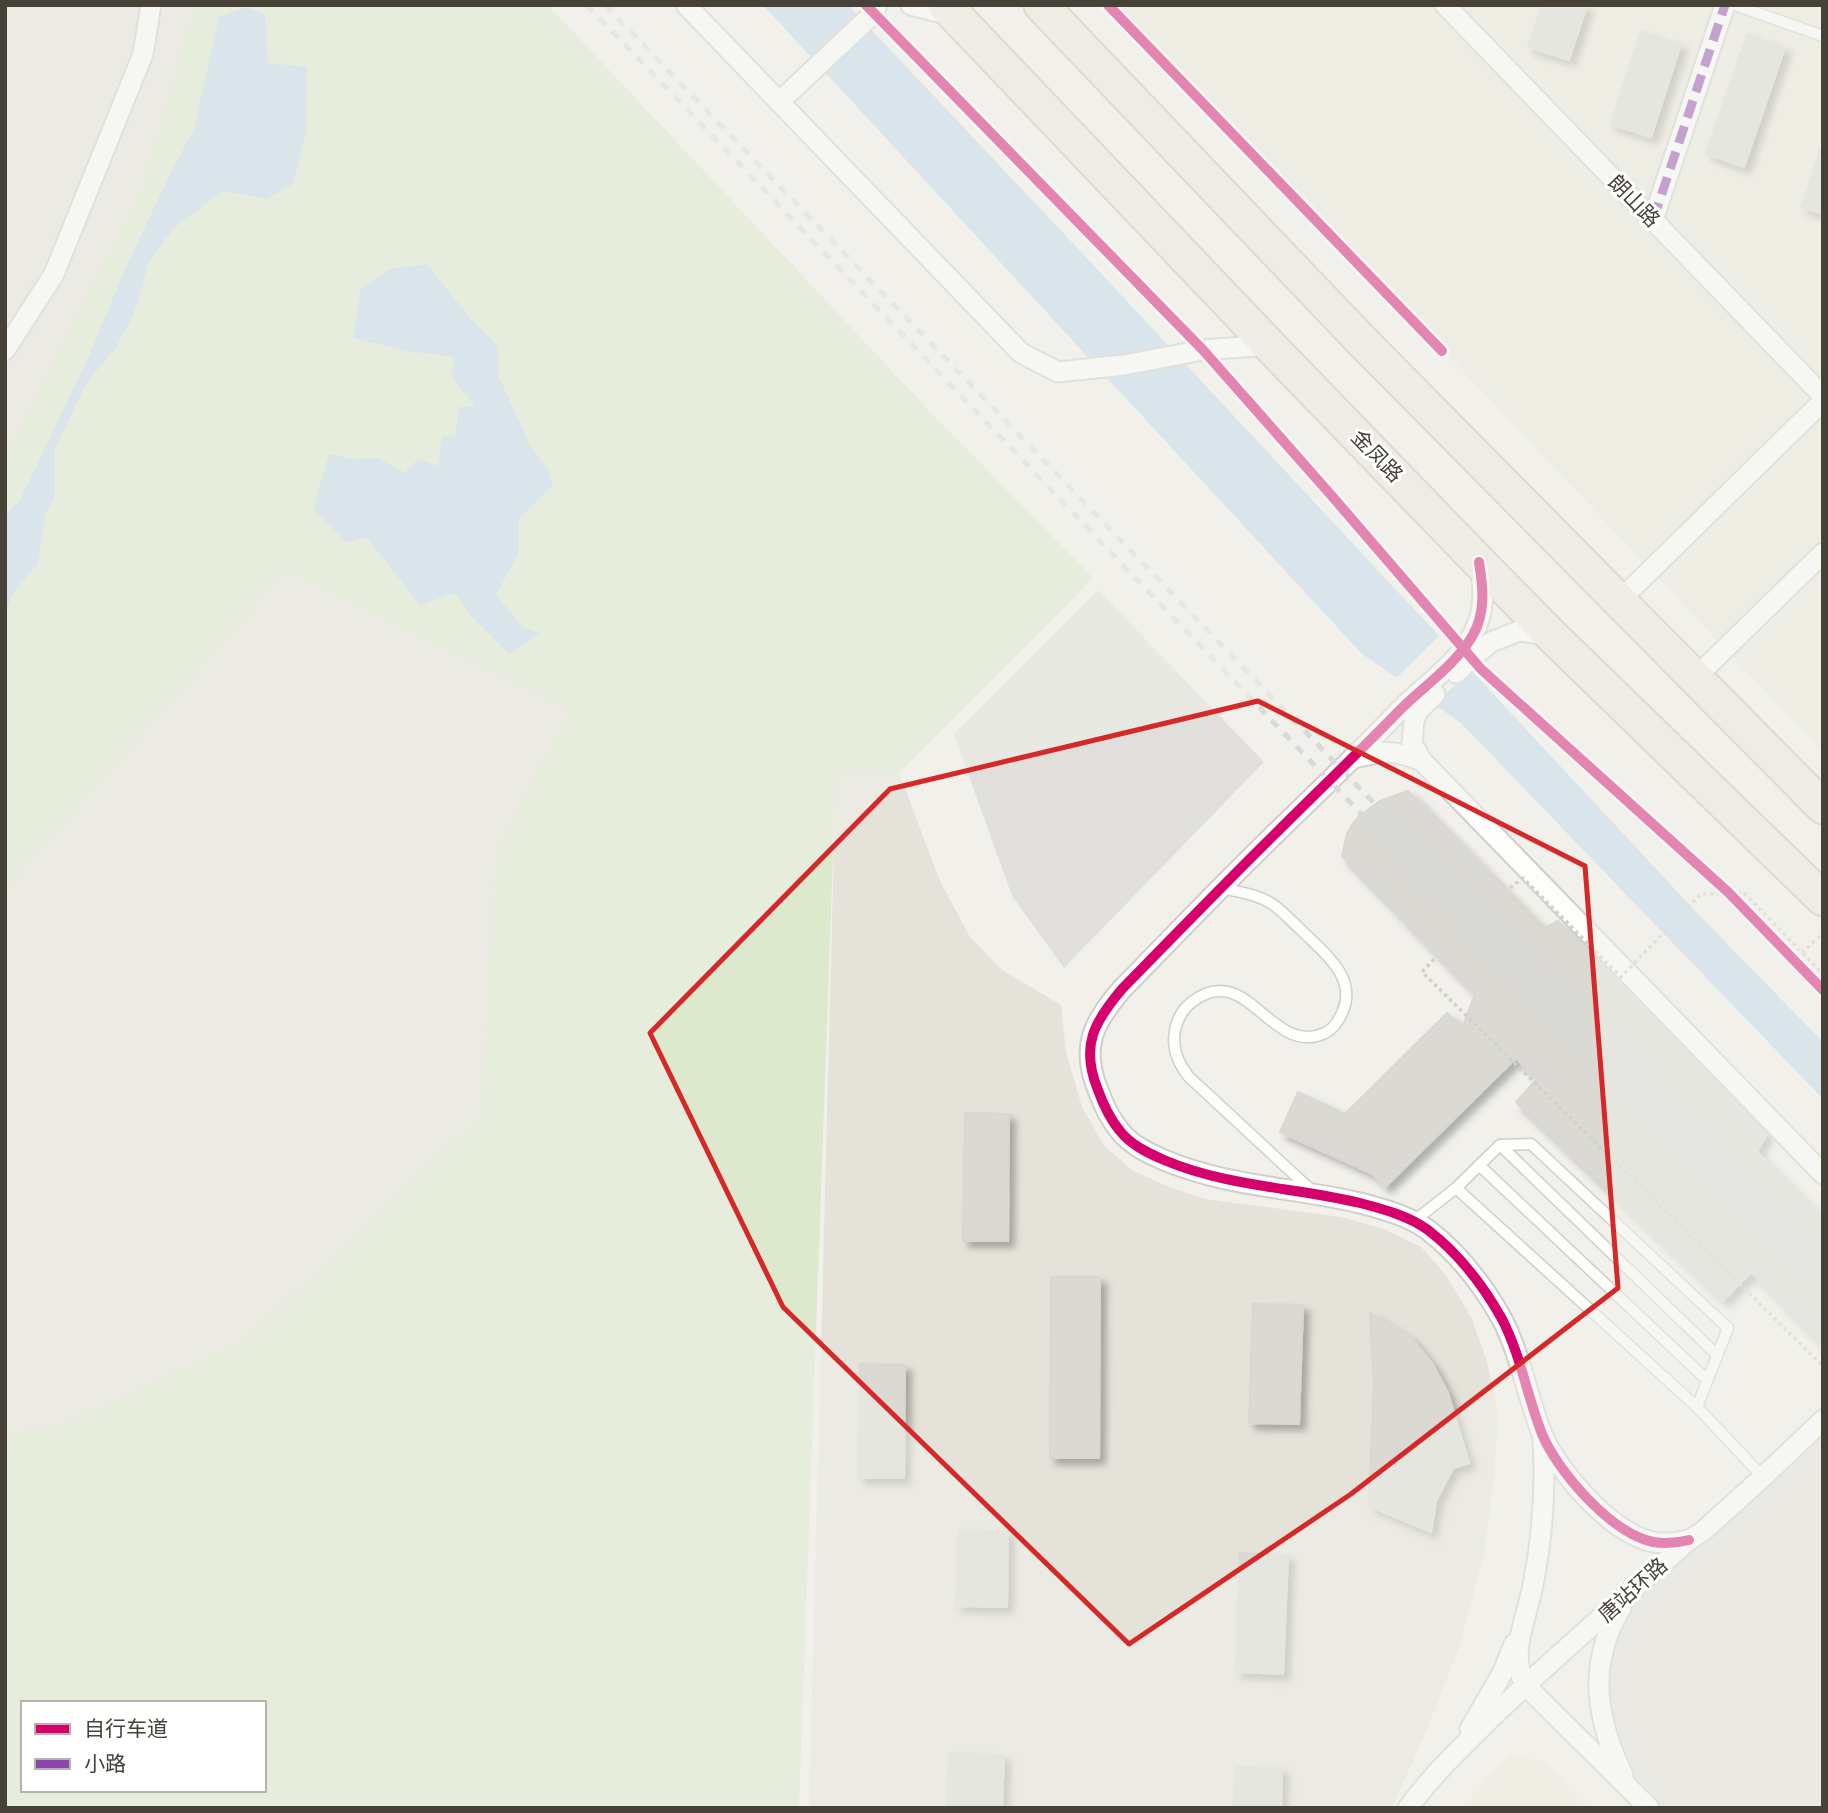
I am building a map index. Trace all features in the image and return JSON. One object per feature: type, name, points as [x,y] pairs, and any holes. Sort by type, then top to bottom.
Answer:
[{"type":"highway","points":[[1041,5],[1359,338],[1823,807]]},
{"type":"highway","name":"金凤路","points":[[951,11],[1479,562],[1821,897]]},
{"type":"street","points":[[5,350],[54,274],[143,54],[151,5]]},
{"type":"street","points":[[685,5],[1021,354],[1058,372],[1124,365],[1190,352],[1269,345]]},
{"type":"street","points":[[779,102],[872,13],[910,5],[951,11]]},
{"type":"street","name":"朗山路","points":[[1445,5],[1823,399]]},
{"type":"street","points":[[1653,220],[1723,8]]},
{"type":"street","points":[[1619,601],[1823,399]]},
{"type":"street","points":[[1695,678],[1823,553]]},
{"type":"street","points":[[1466,656],[1480,618],[1484,593],[1479,562]]},
{"type":"street","points":[[1552,636],[1519,631],[1466,656],[1354,758],[1221,888],[1105,1009],[1094,1028],[1090,1046],[1094,1081],[1105,1108],[1121,1132],[1137,1146],[1155,1156],[1230,1181],[1316,1194],[1376,1207],[1414,1221],[1429,1231],[1453,1254],[1484,1291],[1502,1320],[1521,1362],[1543,1436],[1557,1461],[1584,1495],[1612,1521],[1652,1542],[1675,1543],[1689,1540]]},
{"type":"street","points":[[1412,708],[1412,743],[1422,761],[1823,1174]]},
{"type":"street","points":[[1354,758],[1391,752],[1402,753],[1422,761]]},
{"type":"street","name":"唐站环路","points":[[1446,1762],[1525,1685],[1689,1540],[1702,1532],[1823,1420]]},
{"type":"street","points":[[1543,1436],[1544,1505],[1536,1566],[1517,1655],[1518,1668],[1525,1685],[1649,1808]]},
{"type":"street","points":[[1628,1786],[1608,1743],[1598,1684],[1600,1664],[1610,1628],[1632,1592]]},
{"type":"street","points":[[1408,1808],[1471,1727],[1503,1672],[1523,1624]]},
{"type":"lane","points":[[1723,8],[1823,36]]},
{"type":"lane","points":[[1221,888],[1248,894],[1273,904],[1335,963],[1346,990],[1344,1008],[1331,1029],[1304,1037],[1292,1035],[1282,1029],[1240,995],[1230,992],[1207,994],[1184,1008],[1175,1029],[1176,1055],[1189,1077],[1316,1194]]},
{"type":"lane","points":[[1414,1221],[1456,1188],[1500,1145],[1531,1144],[1728,1328],[1697,1407]]},
{"type":"lane","points":[[1500,1145],[1717,1354]]},
{"type":"lane","points":[[1479,1165],[1707,1381]]},
{"type":"lane","points":[[1456,1188],[1697,1407],[1763,1477]]},
{"type":"path","points":[[1510,888],[1523,878],[1621,977],[1701,894],[1744,893],[1798,957]]},
{"type":"path","points":[[1717,883],[1798,957],[1823,974]]},
{"type":"path","points":[[1798,957],[1823,933]]},
{"type":"path","points":[[1434,960],[1422,972],[1823,1366]]},
{"type":"highlighted area","points":[[1258,701],[1585,866],[1618,1288],[1351,1494],[1129,1644],[783,1307],[650,1033],[890,789]]},
{"type":"shaded area","points":[[5,5],[196,5],[141,193],[5,456]]},
{"type":"shaded area","points":[[1117,5],[1823,5],[1823,752]]},
{"type":"shaded area","points":[[286,570],[572,710],[497,848],[482,1115],[243,1342],[54,1428],[5,1432],[5,890]]},
{"type":"shaded area","points":[[1098,590],[1264,762],[1064,968],[1012,896],[954,734]]},
{"type":"shaded area","points":[[836,771],[899,773],[940,881],[970,937],[1002,970],[1061,1005],[1066,1052],[1082,1107],[1104,1146],[1132,1170],[1169,1187],[1205,1199],[1341,1217],[1384,1229],[1421,1247],[1446,1275],[1472,1319],[1487,1362],[1498,1415],[1494,1477],[1484,1554],[1459,1647],[1428,1727],[1392,1808],[809,1808]]},
{"type":"shaded area","points":[[1823,1419],[1823,1808],[1650,1808],[1616,1759],[1600,1701],[1620,1611]]},
{"type":"shaded area","points":[[1510,1754],[1544,1761],[1588,1808],[1461,1808]]},
{"type":"green space","points":[[196,5],[548,5],[937,419],[1093,578],[899,773],[836,771],[799,1808],[5,1808],[5,1432],[54,1428],[243,1342],[482,1115],[497,848],[572,710],[286,570],[5,890],[5,456],[141,193]]},
{"type":"water","points":[[763,5],[848,5],[1700,916],[1823,1042],[1823,1099],[1461,723],[1361,653]]},
{"type":"water","points":[[246,7],[265,15],[268,63],[307,67],[306,131],[293,184],[267,199],[223,191],[174,228],[149,262],[133,316],[115,349],[87,382],[55,449],[55,496],[45,515],[38,564],[13,593],[5,617],[5,516],[20,500],[89,356],[122,276],[194,129],[219,17]]},
{"type":"water","points":[[427,264],[472,320],[498,347],[498,375],[530,445],[548,469],[553,486],[519,519],[519,552],[496,595],[523,627],[540,633],[509,654],[471,616],[455,593],[420,605],[366,537],[346,543],[313,509],[329,454],[352,459],[379,458],[404,473],[418,459],[438,466],[443,435],[455,437],[459,407],[475,407],[451,375],[454,357],[407,351],[353,338],[361,288],[390,269]]},
{"type":"pier","points":[[1441,634],[1473,668],[1432,707],[1394,680]]},
{"type":"building","points":[[1542,5],[1587,5],[1569,60],[1528,47]]},
{"type":"building","points":[[1641,31],[1681,44],[1651,137],[1610,124]]},
{"type":"building","points":[[1747,34],[1785,47],[1744,167],[1706,154]]},
{"type":"building","points":[[1820,150],[1823,150],[1823,214],[1801,207]]},
{"type":"building","points":[[1408,791],[1543,928],[1558,921],[1767,1134],[1757,1152],[1823,1219],[1823,1347],[1751,1272],[1723,1301],[1516,1102],[1537,1079],[1516,1058],[1385,1187],[1373,1174],[1280,1132],[1298,1092],[1345,1114],[1447,1013],[1462,1028],[1475,994],[1342,856],[1347,834],[1358,817],[1380,801]]},
{"type":"building","points":[[965,1113],[1009,1114],[1008,1241],[963,1241]]},
{"type":"building","points":[[1051,1277],[1100,1277],[1099,1458],[1050,1458]]},
{"type":"building","points":[[1253,1304],[1303,1305],[1299,1424],[1249,1423]]},
{"type":"building","points":[[1370,1313],[1412,1339],[1432,1363],[1448,1393],[1469,1463],[1453,1468],[1436,1501],[1431,1532],[1369,1506],[1374,1384]]},
{"type":"building","points":[[860,1364],[905,1365],[904,1478],[859,1478]]},
{"type":"building","points":[[958,1530],[1008,1531],[1007,1607],[956,1606]]},
{"type":"building","points":[[1240,1553],[1288,1555],[1283,1674],[1236,1672]]},
{"type":"building","points":[[949,1753],[1004,1755],[1002,1808],[947,1808]]},
{"type":"building","points":[[1236,1767],[1282,1768],[1281,1808],[1234,1808]]},
{"type":"railway","points":[[587,5],[1614,1078],[1823,1291]]},
{"type":"railway","points":[[605,5],[1823,1269]]},
{"type":"marked path","points":[[1653,220],[1725,5]]},
{"type":"cycle path","points":[[866,5],[1203,350],[1481,669],[1728,892],[1823,990]]},
{"type":"cycle path","points":[[1108,5],[1442,351]]},
{"type":"cycle path","points":[[1479,562],[1482,608],[1477,626],[1466,646],[1122,989],[1097,1024],[1093,1035],[1090,1047],[1093,1074],[1105,1106],[1120,1131],[1135,1144],[1158,1157],[1212,1176],[1369,1205],[1404,1217],[1428,1230],[1470,1271],[1502,1319],[1514,1347],[1542,1434],[1560,1466],[1573,1482],[1604,1514],[1637,1536],[1662,1543],[1689,1540]]}]
